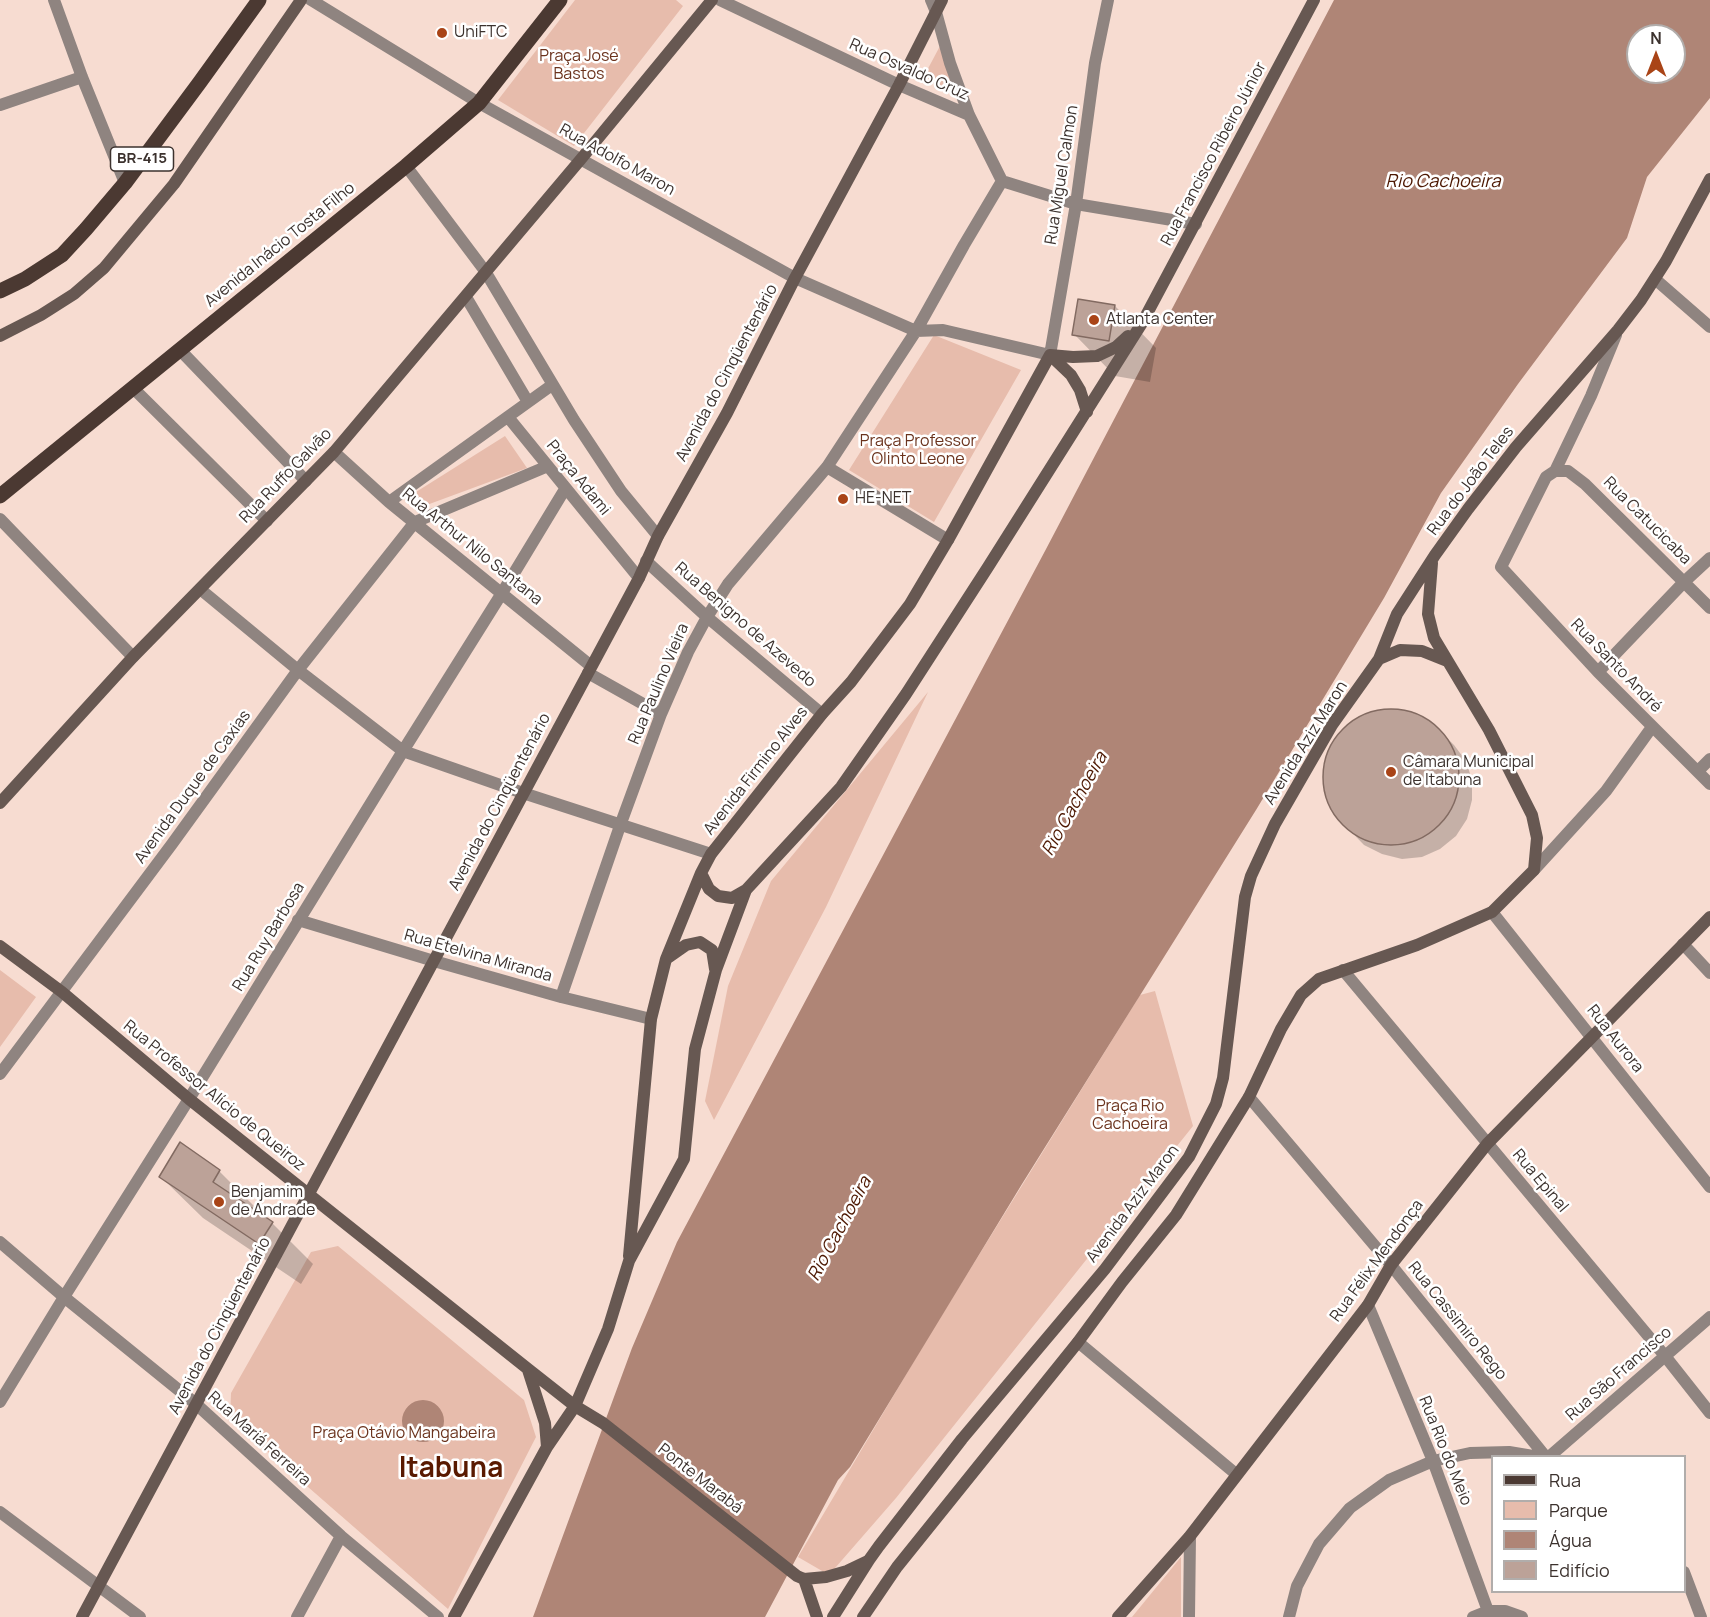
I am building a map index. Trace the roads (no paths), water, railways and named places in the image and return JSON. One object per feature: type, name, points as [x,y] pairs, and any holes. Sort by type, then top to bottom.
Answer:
[{"type":"main road","name":"BR-415","points":[[0,291],[25,279],[62,255],[86,230],[125,183],[259,0]]},
{"type":"main road","name":"BR-415","points":[[0,336],[41,315],[74,294],[104,268],[174,184],[301,0]]},
{"type":"main road","name":"Avenida Inácio Tosta Filho","points":[[0,496],[406,166],[479,103],[560,0]]},
{"type":"main road","name":"Rua Ruffo Galvão","points":[[0,803],[133,657],[334,452],[712,0]]},
{"type":"main road","name":"Avenida do Cinqüentenário","points":[[82,1617],[639,578],[658,536],[727,413],[795,278],[899,86],[933,6],[942,0]]},
{"type":"main road","name":"Rua Francisco Ribeiro Júnior","points":[[1087,412],[1142,322],[1196,224],[1314,0]]},
{"type":"main road","name":"Rua do João Teles","points":[[1534,870],[1537,838],[1532,815],[1489,730],[1434,638],[1428,614],[1432,560],[1516,447],[1618,330],[1655,279],[1710,179]]},
{"type":"main road","name":"Rua Francisco Ribeiro Júnior","points":[[1050,355],[1097,356],[1116,347],[1142,322]]},
{"type":"main road","points":[[1050,355],[1071,375],[1080,390],[1087,412]]},
{"type":"main road","name":"Avenida Firmino Alves","points":[[629,1261],[651,1019],[666,959],[701,873],[711,854],[910,604],[1050,355]]},
{"type":"main road","name":"Avenida Firmino Alves","points":[[454,1617],[547,1447],[575,1406],[608,1329],[629,1261],[684,1159],[695,1049],[716,970],[746,890],[841,787],[865,754],[912,684],[1054,459],[1087,412]]},
{"type":"main road","name":"Avenida Aziz Maron","points":[[834,1617],[869,1560],[962,1440],[1105,1269],[1189,1157],[1216,1104],[1223,1078],[1245,897],[1251,876],[1275,824],[1332,725],[1379,659],[1397,614],[1432,560]]},
{"type":"main road","points":[[1379,659],[1400,650],[1422,651],[1447,661]]},
{"type":"main road","points":[[863,1617],[897,1567],[1078,1342],[1122,1282],[1176,1215],[1249,1097],[1281,1029],[1301,995],[1319,978],[1417,945],[1492,912],[1534,870]]},
{"type":"main road","points":[[701,873],[708,889],[718,896],[732,898],[746,890]]},
{"type":"main road","name":"Rua Félix Mendonça","points":[[1118,1617],[1190,1536],[1368,1305],[1391,1265],[1487,1144],[1710,917]]},
{"type":"main road","points":[[666,959],[686,945],[700,942],[712,950],[716,970]]},
{"type":"main road","name":"Rua Professor Alício de Queiroz","points":[[0,946],[62,992],[189,1099],[575,1406]]},
{"type":"main road","points":[[528,1369],[545,1422],[547,1447]]},
{"type":"main road","name":"Ponte Marabá","points":[[575,1406],[603,1423],[800,1577]]},
{"type":"main road","points":[[817,1617],[800,1577],[826,1577],[869,1560]]},
{"type":"street","points":[[54,0],[125,183]]},
{"type":"street","name":"Rua Adolfo Maron","points":[[311,0],[479,103],[795,278],[916,332]]},
{"type":"street","name":"Rua Osvaldo Cruz","points":[[720,0],[899,86],[969,115],[1002,182]]},
{"type":"street","name":"Rua Miguel Calmon","points":[[1050,355],[1076,204],[1095,63],[1108,0]]},
{"type":"street","points":[[933,6],[969,115]]},
{"type":"street","points":[[0,105],[82,77]]},
{"type":"street","name":"Praça Adami","points":[[406,166],[485,271],[552,385],[621,491],[658,536]]},
{"type":"street","points":[[1002,182],[1076,204],[1196,224]]},
{"type":"street","name":"Rua Paulino Vieira","points":[[561,997],[661,714],[688,652],[707,616],[728,584],[827,466],[916,332],[1002,182]]},
{"type":"street","points":[[1655,279],[1710,327]]},
{"type":"street","points":[[465,297],[528,402]]},
{"type":"street","points":[[916,332],[943,330],[1050,355]]},
{"type":"street","points":[[1555,471],[1591,396],[1618,330]]},
{"type":"street","points":[[180,350],[306,481]]},
{"type":"street","points":[[389,502],[552,385]]},
{"type":"street","points":[[133,388],[267,521]]},
{"type":"street","name":"Praça Adami","points":[[508,417],[639,578]]},
{"type":"street","name":"Rua Arthur Nilo Santana","points":[[334,452],[389,502],[502,593],[590,669],[661,714]]},
{"type":"street","points":[[415,522],[548,466]]},
{"type":"street","points":[[827,466],[948,540]]},
{"type":"street","name":"Rua Catucicaba","points":[[1555,471],[1568,471],[1585,484],[1710,608]]},
{"type":"street","name":"Rua Santo André","points":[[1555,471],[1546,477],[1540,487],[1501,567],[1598,672],[1710,784]]},
{"type":"street","name":"Rua Ruy Barbosa","points":[[0,1402],[565,489]]},
{"type":"street","points":[[0,519],[133,657]]},
{"type":"street","name":"Avenida Duque de Caxias","points":[[0,1074],[298,670],[415,522]]},
{"type":"street","points":[[1598,672],[1710,558]]},
{"type":"street","name":"Rua Benigno de Azevedo","points":[[646,561],[822,714]]},
{"type":"street","points":[[200,589],[298,670],[403,751],[711,854]]},
{"type":"street","points":[[1534,870],[1606,791],[1652,727]]},
{"type":"street","points":[[1698,771],[1710,759]]},
{"type":"street","name":"Rua Aurora","points":[[1492,912],[1710,1187]]},
{"type":"street","name":"Rua Etelvina Miranda","points":[[298,920],[561,997],[651,1019]]},
{"type":"street","points":[[1683,944],[1710,973]]},
{"type":"street","name":"Rua Epinal","points":[[1343,970],[1710,1413]]},
{"type":"street","name":"Rua Cassimiro Rego","points":[[1249,1097],[1391,1265],[1544,1455]]},
{"type":"street","name":"Rua Mariá Ferreira","points":[[0,1242],[196,1404],[341,1536],[438,1617]]},
{"type":"street","name":"Rua Rio do Meio","points":[[1368,1305],[1433,1461],[1488,1611]]},
{"type":"street","name":"Rua São Francisco","points":[[1551,1455],[1710,1317]]},
{"type":"street","points":[[1078,1342],[1236,1474]]},
{"type":"street","points":[[1289,1617],[1298,1586],[1320,1544],[1350,1508],[1389,1480],[1433,1461],[1470,1453],[1509,1452],[1527,1455]]},
{"type":"street","points":[[0,1512],[140,1617]]},
{"type":"street","points":[[297,1617],[341,1536]]},
{"type":"street","points":[[1189,1617],[1190,1536]]},
{"type":"street","points":[[1686,1578],[1699,1616]]},
{"type":"street","points":[[1473,1617],[1488,1611],[1505,1611],[1522,1617]]},
{"type":"water","name":"Rio Cachoeira","points":[[1334,0],[1710,0],[1710,98],[1647,177],[1627,238],[1518,384],[1441,493],[1384,598],[1256,810],[1022,1184],[850,1467],[838,1480],[765,1617],[533,1617],[632,1348],[677,1242],[1045,551]]},
{"type":"water","points":[[423,1400],[438,1406],[444,1421],[438,1436],[423,1442],[408,1436],[402,1421],[408,1406]]},
{"type":"place","name":"UniFTC","points":[[442,33]]},
{"type":"place","name":"Atlanta Center","points":[[1094,320]]},
{"type":"place","name":"HE-NET","points":[[843,499]]},
{"type":"place","name":"Câmara Municipal de Itabuna","points":[[1391,772]]},
{"type":"place","name":"Benjamim de Andrade","points":[[219,1202]]},
{"type":"district","name":"Itabuna","points":[[451,1469]]},
{"type":"park label","name":"Praça José Bastos","points":[[579,66]]},
{"type":"park label","name":"Praça Professor Olinto Leone","points":[[918,451]]},
{"type":"park label","name":"Praça Rio Cachoeira","points":[[1130,1116]]},
{"type":"park label","name":"Praça Otávio Mangabeira","points":[[404,1434]]}]
